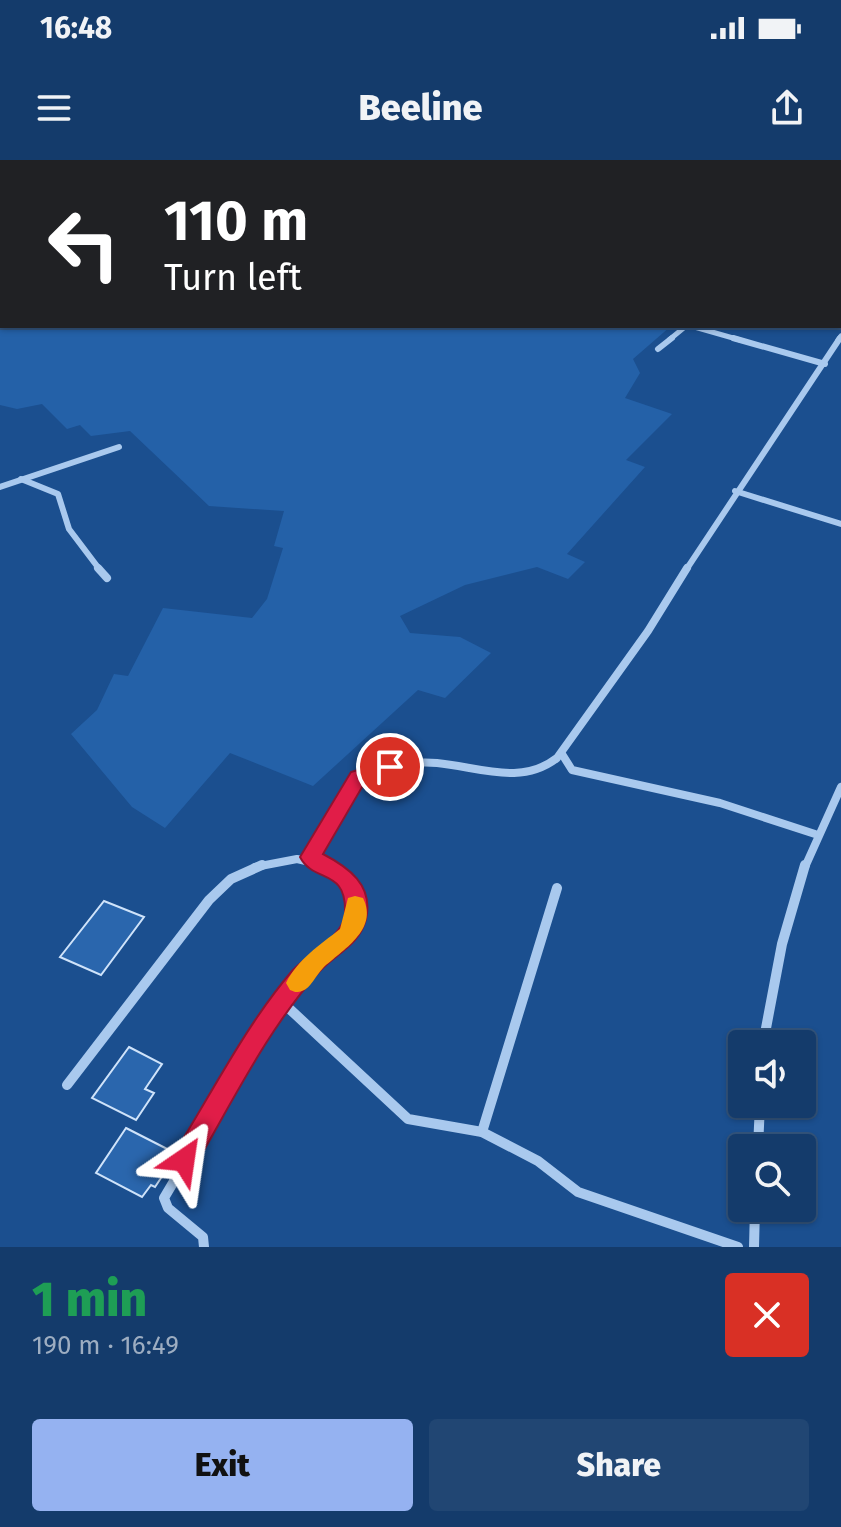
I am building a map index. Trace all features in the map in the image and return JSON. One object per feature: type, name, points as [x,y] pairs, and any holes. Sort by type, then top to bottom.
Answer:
[{"type":"street","points":[[658,349],[686,328]]},
{"type":"street","points":[[696,328],[825,364]]},
{"type":"street","points":[[545,767],[562,754],[566,741],[648,631],[735,491],[825,364],[841,336]]},
{"type":"street","points":[[0,487],[119,447]]},
{"type":"street","points":[[21,479],[58,494],[61,516],[69,533],[107,578]]},
{"type":"street","points":[[735,491],[841,524]]},
{"type":"street","points":[[562,754],[572,770]]},
{"type":"street","points":[[310,857],[358,777],[372,770],[438,763],[489,774],[545,767],[572,770],[720,803],[815,834]]},
{"type":"street","points":[[766,1030],[786,919],[815,834],[841,787]]},
{"type":"street","points":[[67,1085],[198,911],[235,876],[266,861],[310,857],[345,875],[352,886],[356,916],[339,946],[313,963],[281,1001],[164,1198],[168,1208],[203,1237],[204,1247]]},
{"type":"street","points":[[482,1132],[542,948],[557,888]]},
{"type":"street","points":[[281,1001],[408,1119],[426,1125],[482,1132],[538,1161],[578,1192],[738,1247]]},
{"type":"street","points":[[754,1247],[755,1222]]},
{"type":"shaded area","points":[[0,328],[669,328],[633,359],[640,373],[625,398],[672,414],[626,460],[645,467],[567,554],[585,562],[568,579],[537,567],[465,585],[400,616],[410,633],[460,637],[491,653],[445,698],[418,690],[313,786],[230,753],[165,828],[132,807],[71,734],[97,710],[114,674],[128,676],[163,608],[252,618],[267,599],[283,548],[274,546],[284,511],[209,506],[130,431],[91,436],[80,425],[67,429],[42,404],[17,409],[0,405]]},
{"type":"building","points":[[104,901],[144,917],[101,975],[60,957]]},
{"type":"building","points":[[129,1047],[162,1064],[145,1089],[154,1093],[136,1120],[92,1098]]},
{"type":"building","points":[[126,1128],[177,1154],[155,1187],[151,1185],[142,1197],[96,1173]]},
{"type":"slow traffic","points":[[298,983],[313,963],[339,946],[348,935],[356,916],[355,905]]},
{"type":"route","points":[[184,1160],[281,1001],[313,963],[339,946],[348,935],[356,916],[352,886],[345,875],[310,857],[358,777],[372,770],[390,767]]}]
